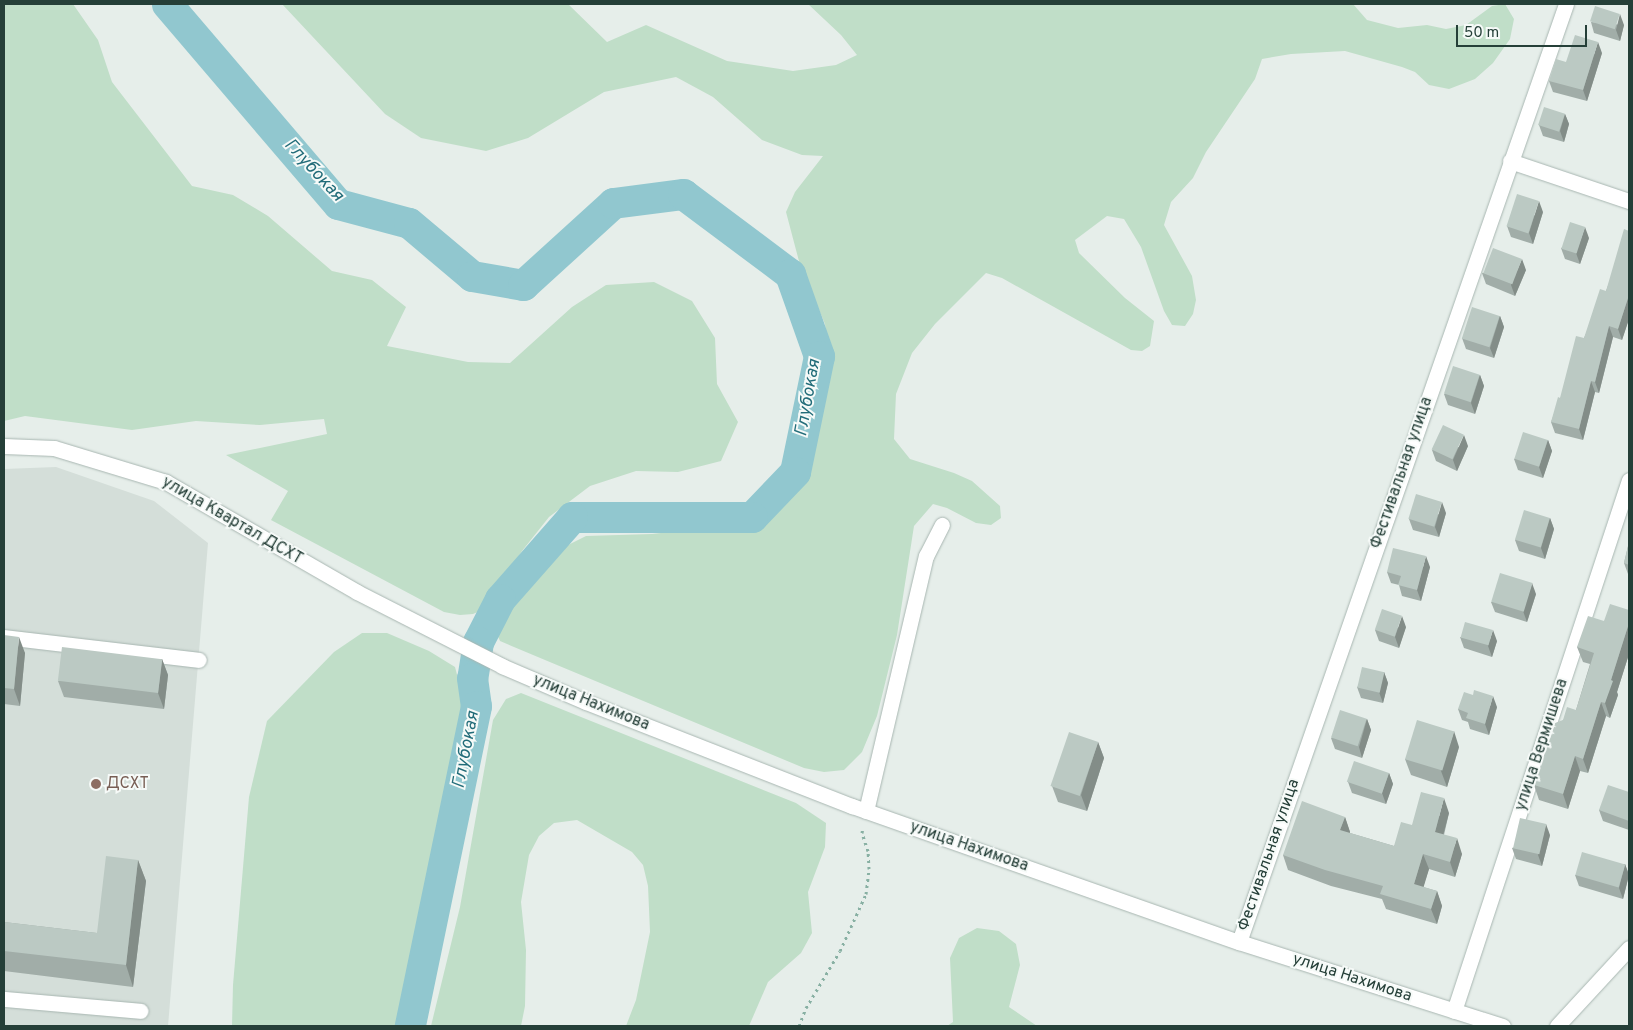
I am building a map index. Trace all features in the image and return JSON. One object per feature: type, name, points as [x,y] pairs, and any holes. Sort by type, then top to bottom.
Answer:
[{"type":"street","name":"Фестивальная улица","points":[[1239,942],[1566,4]]},
{"type":"street","points":[[1510,161],[1629,202]]},
{"type":"street","name":"улица Квартал ДСХТ","points":[[4,446],[54,448],[166,482],[357,592],[446,639]]},
{"type":"street","name":"улица Вермишева","points":[[1454,1010],[1629,480]]},
{"type":"street","points":[[866,811],[926,556],[942,525]]},
{"type":"street","points":[[4,637],[199,660]]},
{"type":"street","name":"улица Нахимова","points":[[446,639],[502,666],[586,702],[866,811],[1239,942],[1503,1026]]},
{"type":"street","points":[[1557,1026],[1629,948]]},
{"type":"street","points":[[4,998],[140,1011]]},
{"type":"path","points":[[799,1026],[806,1008],[844,943],[866,894],[869,869],[868,851],[862,833],[866,811]]},
{"type":"shaded area","name":"ДСХТ","points":[[56,467],[154,501],[208,543],[168,1026],[4,1026],[4,469]]},
{"type":"green space","points":[[4,4],[73,4],[98,40],[112,82],[192,186],[233,195],[268,216],[332,271],[372,280],[406,307],[387,346],[468,362],[510,363],[572,307],[606,285],[654,282],[692,301],[715,338],[717,384],[738,422],[721,461],[678,472],[636,471],[590,486],[549,517],[522,551],[482,610],[473,614],[460,615],[444,612],[271,520],[288,491],[226,455],[327,434],[324,419],[260,425],[196,421],[132,430],[25,416],[4,421]]},
{"type":"green space","points":[[282,4],[568,4],[607,42],[646,25],[727,61],[793,71],[836,65],[857,55],[841,35],[808,4],[1353,4],[1367,20],[1398,28],[1427,25],[1446,29],[1466,25],[1492,6],[1505,4],[1514,19],[1510,39],[1493,63],[1475,79],[1449,89],[1429,85],[1415,72],[1402,67],[1345,51],[1291,54],[1262,59],[1255,79],[1206,152],[1193,178],[1171,202],[1164,225],[1192,276],[1196,300],[1193,314],[1185,326],[1172,325],[1164,311],[1141,247],[1124,219],[1107,216],[1075,240],[1079,253],[1125,298],[1154,321],[1150,346],[1142,351],[1131,350],[1002,278],[986,273],[935,324],[912,353],[896,394],[894,439],[910,459],[954,473],[972,481],[1000,506],[1001,518],[991,525],[976,523],[947,508],[933,504],[914,526],[897,635],[877,716],[862,752],[844,770],[824,772],[804,768],[500,641],[496,632],[502,616],[529,579],[562,548],[586,536],[652,534],[758,522],[783,500],[812,460],[819,430],[829,358],[825,324],[800,265],[786,212],[795,192],[823,156],[802,155],[762,140],[713,97],[676,77],[604,92],[528,138],[486,151],[421,138],[385,114]]},
{"type":"green space","points":[[362,633],[387,633],[429,651],[455,667],[461,690],[461,730],[400,1026],[232,1026],[233,985],[249,797],[267,721],[334,652]]},
{"type":"green space","points":[[521,693],[796,803],[826,823],[825,847],[808,892],[812,933],[801,953],[768,982],[749,1026],[626,1026],[636,1000],[650,932],[648,886],[643,865],[632,852],[577,820],[554,823],[539,836],[529,855],[521,902],[526,950],[525,1006],[521,1026],[431,1026],[460,907],[493,720],[506,699]]},
{"type":"green space","points":[[977,928],[999,931],[1016,944],[1020,965],[1009,1007],[1037,1026],[947,1026],[953,1022],[950,958],[959,938]]},
{"type":"building","points":[[1595,6],[1620,14],[1615,29],[1590,21]]},
{"type":"building","points":[[1575,35],[1598,42],[1583,90],[1549,81],[1556,59],[1566,62]]},
{"type":"building","points":[[1544,107],[1565,114],[1559,132],[1538,125]]},
{"type":"building","points":[[1517,194],[1539,201],[1528,233],[1506,226]]},
{"type":"building","points":[[1570,222],[1585,227],[1577,254],[1561,249]]},
{"type":"building","points":[[1624,229],[1629,231],[1629,295],[1618,329],[1609,326],[1595,382],[1591,381],[1579,429],[1551,422],[1558,397],[1560,398],[1576,336],[1584,338],[1600,289],[1606,291]]},
{"type":"building","points":[[1493,248],[1522,259],[1512,284],[1483,273]]},
{"type":"building","points":[[1472,307],[1500,316],[1489,347],[1462,338]]},
{"type":"building","points":[[1453,366],[1480,375],[1471,402],[1444,394]]},
{"type":"building","points":[[1443,425],[1464,435],[1452,459],[1432,449]]},
{"type":"building","points":[[1523,432],[1548,440],[1539,467],[1514,459]]},
{"type":"building","points":[[1416,494],[1442,502],[1434,527],[1408,519]]},
{"type":"building","points":[[1524,510],[1550,518],[1541,548],[1515,540]]},
{"type":"building","points":[[1629,542],[1629,565],[1624,563]]},
{"type":"building","points":[[1393,548],[1426,556],[1417,590],[1398,585],[1401,576],[1387,572]]},
{"type":"building","points":[[1500,573],[1533,583],[1524,612],[1491,602]]},
{"type":"building","points":[[1610,604],[1629,610],[1629,623],[1611,680],[1613,681],[1605,703],[1601,702],[1583,759],[1575,756],[1563,794],[1534,785],[1555,723],[1563,720],[1567,707],[1576,710],[1594,653],[1577,647],[1588,616],[1604,621]]},
{"type":"building","points":[[1382,609],[1402,616],[1395,637],[1375,630]]},
{"type":"building","points":[[1465,622],[1493,630],[1488,645],[1461,637]]},
{"type":"building","points":[[4,635],[19,637],[14,689],[4,688]]},
{"type":"building","points":[[62,647],[162,659],[158,693],[58,681]]},
{"type":"building","points":[[1362,667],[1384,672],[1380,693],[1357,687]]},
{"type":"building","points":[[1474,690],[1493,696],[1485,724],[1466,718],[1468,713],[1458,709],[1464,692],[1473,695]]},
{"type":"building","points":[[1340,710],[1367,719],[1358,746],[1331,738]]},
{"type":"building","points":[[1417,720],[1454,731],[1442,771],[1405,759]]},
{"type":"building","points":[[1069,732],[1098,742],[1080,796],[1050,786]]},
{"type":"building","points":[[1354,761],[1389,773],[1382,794],[1347,782]]},
{"type":"building","points":[[1608,785],[1629,792],[1629,821],[1599,810]]},
{"type":"building","points":[[1421,792],[1444,798],[1435,832],[1457,838],[1450,862],[1423,854],[1414,884],[1437,891],[1431,909],[1380,894],[1383,886],[1325,870],[1283,855],[1302,801],[1345,817],[1340,830],[1394,846],[1401,822],[1412,825]]},
{"type":"building","points":[[1520,818],[1546,824],[1539,854],[1513,848]]},
{"type":"building","points":[[1582,852],[1625,864],[1619,887],[1575,875]]},
{"type":"building","points":[[106,856],[138,860],[126,965],[4,951],[4,922],[97,933]]},
{"type":"waterway","name":"Глубокая","points":[[167,4],[338,204],[409,223],[472,276],[523,285],[613,203],[683,194],[790,274],[819,356],[795,472],[752,517],[572,517],[500,599],[478,642],[472,678],[476,706],[410,1026]]},
{"type":"place","name":"ДСХТ","points":[[96,784]]}]
